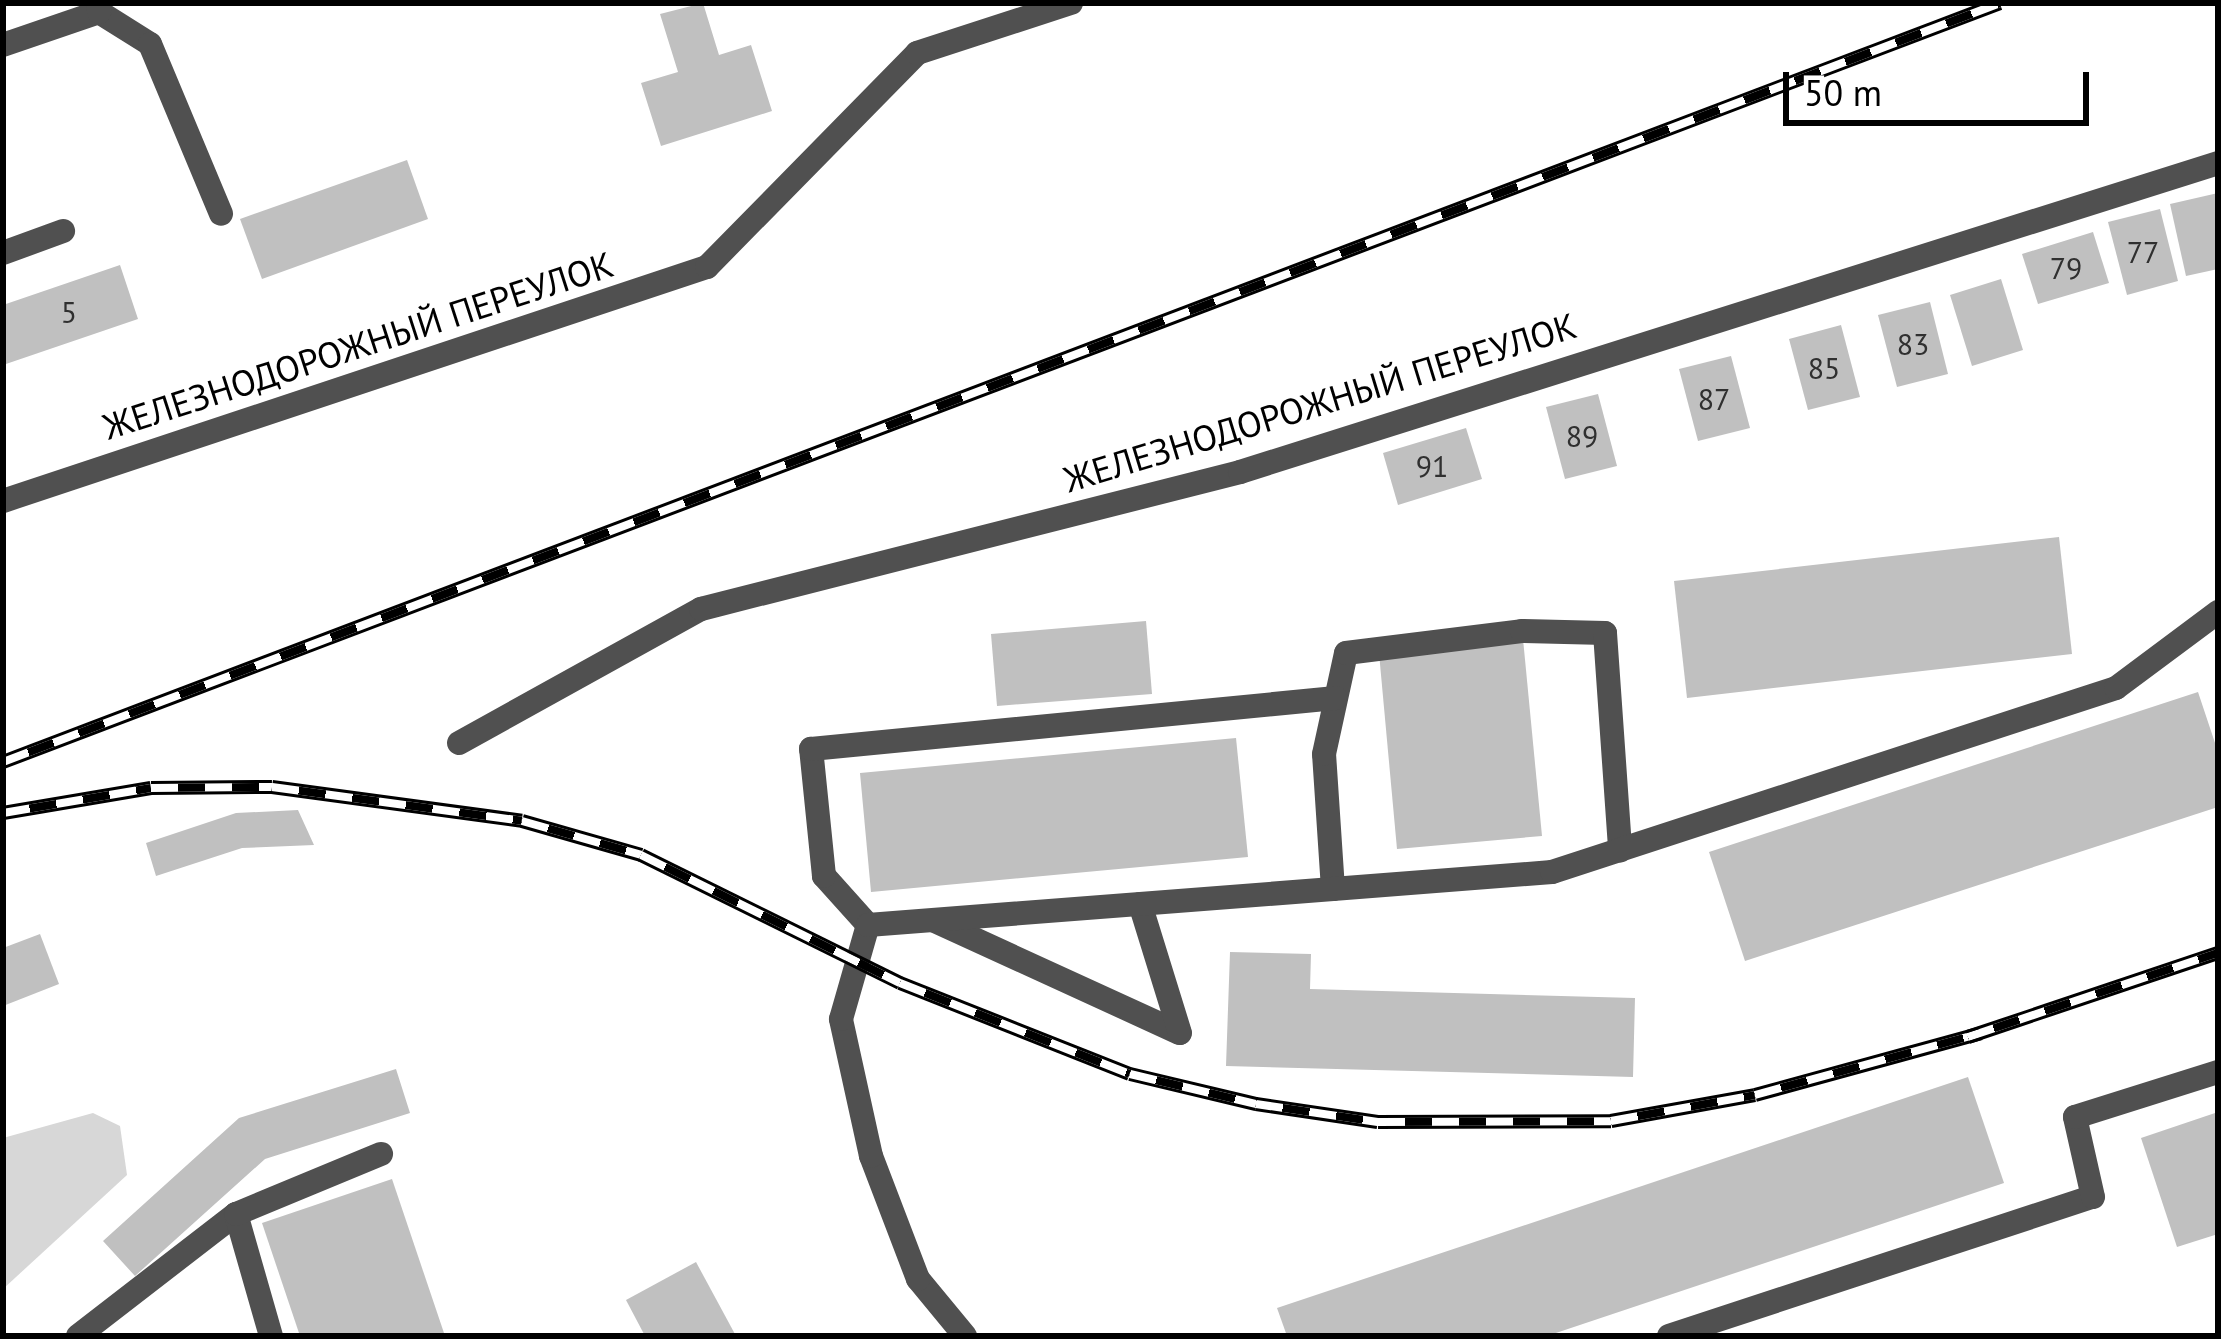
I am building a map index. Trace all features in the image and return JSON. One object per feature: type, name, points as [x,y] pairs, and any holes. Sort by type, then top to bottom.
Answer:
[{"type":"street","name":"ЖЕЛЕЗНОДОРОЖНЫЙ ПЕРЕУЛОК","points":[[3,502],[707,267],[917,53],[1071,3]]},
{"type":"street","points":[[3,45],[98,8],[150,44],[221,214]]},
{"type":"street","name":"ЖЕЛЕЗНОДОРОЖНЫЙ ПЕРЕУЛОК","points":[[459,743],[701,609],[1240,472],[2218,163]]},
{"type":"street","points":[[3,254],[63,231]]},
{"type":"street","points":[[868,925],[1552,872],[2116,688],[2218,611]]},
{"type":"street","points":[[1333,889],[1324,754],[1346,653],[1522,632],[1605,633],[1620,850]]},
{"type":"street","points":[[868,925],[824,876],[811,749],[1336,698]]},
{"type":"street","points":[[933,920],[1180,1033],[1140,904]]},
{"type":"street","points":[[868,925],[841,1018],[871,1156],[918,1280],[965,1336]]},
{"type":"street","points":[[1669,1336],[2093,1197],[2075,1117],[2218,1072]]},
{"type":"street","points":[[78,1336],[236,1214],[381,1154]]},
{"type":"street","points":[[236,1214],[271,1336]]},
{"type":"shaded area","points":[[93,1113],[120,1126],[127,1175],[3,1289],[3,1138]]},
{"type":"building","points":[[703,3],[719,55],[751,45],[772,111],[661,146],[641,83],[678,72],[660,14]]},
{"type":"building","points":[[407,160],[428,219],[262,279],[240,219]]},
{"type":"building","points":[[2218,193],[2218,269],[2186,276],[2170,204]]},
{"type":"building","points":[[2160,209],[2178,281],[2127,295],[2108,222]]},
{"type":"building","points":[[2093,232],[2109,283],[2038,304],[2022,254]]},
{"type":"building","points":[[120,265],[138,319],[3,365],[3,305]]},
{"type":"building","points":[[2001,279],[2023,350],[1972,366],[1950,295]]},
{"type":"building","points":[[1930,302],[1948,374],[1897,387],[1878,315]]},
{"type":"building","points":[[1841,325],[1860,397],[1808,410],[1789,339]]},
{"type":"building","points":[[1731,356],[1750,428],[1698,441],[1679,369]]},
{"type":"building","points":[[1598,394],[1617,466],[1565,479],[1546,407]]},
{"type":"building","points":[[1466,428],[1482,479],[1398,505],[1383,453]]},
{"type":"building","points":[[2059,537],[2072,654],[1687,698],[1674,581]]},
{"type":"building","points":[[1146,621],[1152,694],[997,706],[991,634]]},
{"type":"building","points":[[1523,639],[1542,836],[1397,849],[1379,653]]},
{"type":"building","points":[[2198,692],[2218,752],[2218,807],[1745,961],[1709,852]]},
{"type":"building","points":[[1236,738],[1248,857],[871,892],[860,773]]},
{"type":"building","points":[[298,810],[314,845],[242,848],[156,876],[146,843],[236,813]]},
{"type":"building","points":[[40,934],[59,984],[3,1006],[3,948]]},
{"type":"building","points":[[1230,952],[1311,954],[1310,989],[1635,998],[1633,1077],[1226,1066]]},
{"type":"building","points":[[396,1069],[410,1113],[265,1159],[135,1276],[103,1241],[239,1118]]},
{"type":"building","points":[[1968,1077],[2004,1183],[1547,1336],[1287,1336],[1277,1308]]},
{"type":"building","points":[[2218,1112],[2218,1234],[2177,1247],[2141,1138]]},
{"type":"building","points":[[392,1179],[445,1336],[300,1336],[262,1223]]},
{"type":"building","points":[[696,1262],[736,1336],[645,1336],[626,1300]]},
{"type":"railway","points":[[3,762],[2000,3]]},
{"type":"railway","points":[[3,813],[151,788],[272,787],[522,821],[641,855],[900,983],[1130,1074],[1256,1104],[1378,1122],[1611,1121],[1755,1095],[1981,1033]]},
{"type":"railway","points":[[1968,1037],[2218,953]]}]
